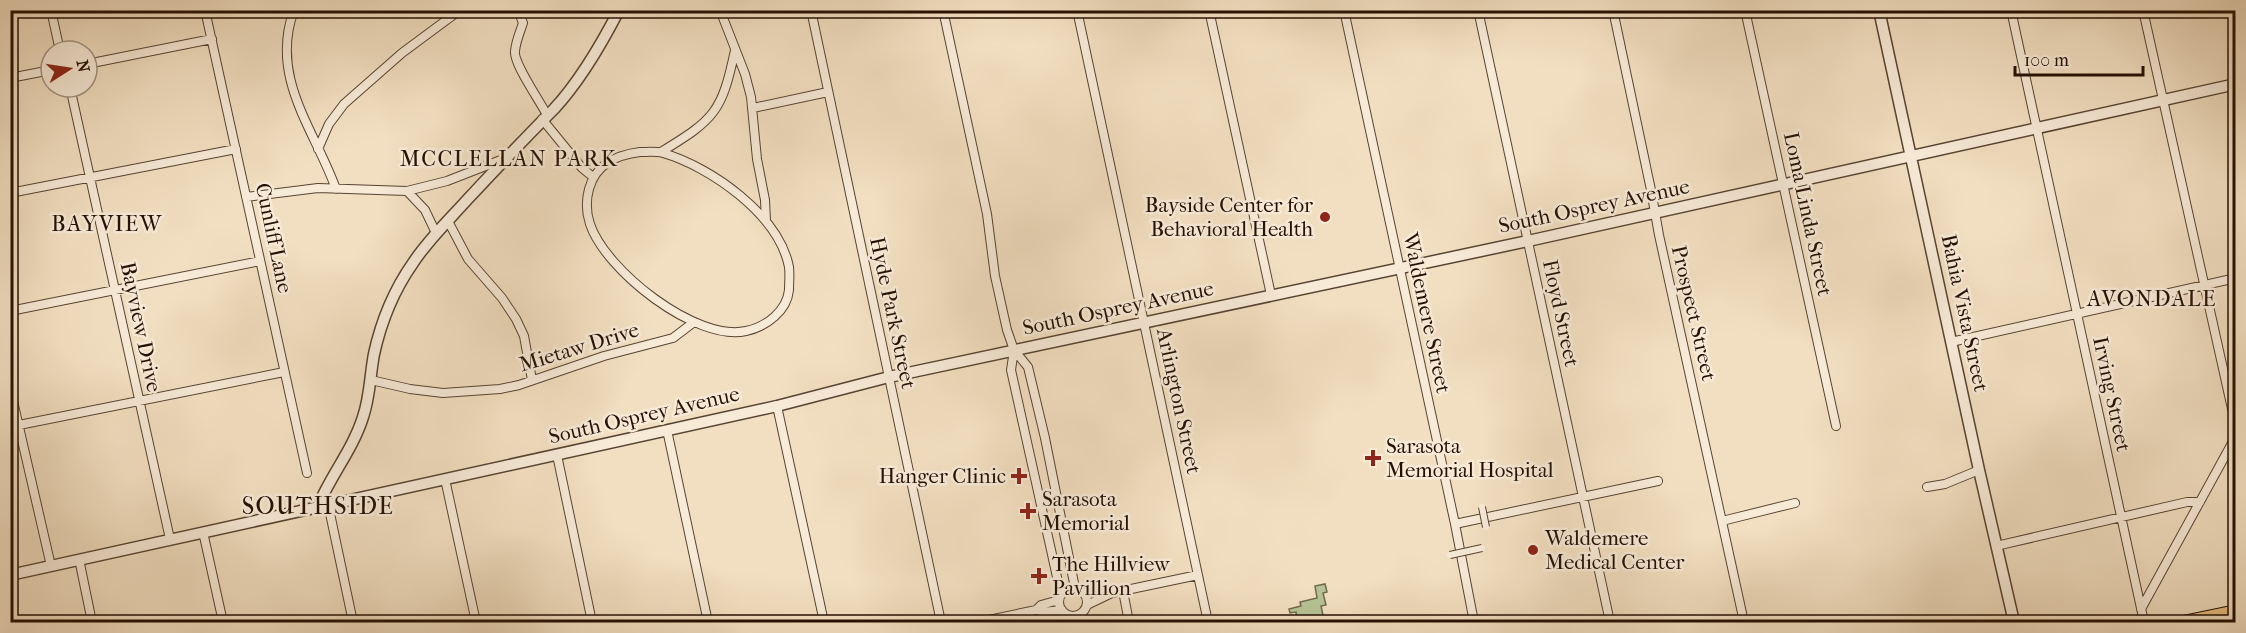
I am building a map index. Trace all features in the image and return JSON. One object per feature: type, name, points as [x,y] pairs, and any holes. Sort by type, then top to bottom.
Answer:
[{"type":"main road","points":[[2184,622],[2230,613]]},
{"type":"street","points":[[51,10],[57,39]]},
{"type":"street","name":"Cunliff Lane","points":[[205,10],[307,473]]},
{"type":"street","points":[[294,10],[287,48],[290,71],[300,110],[336,189]]},
{"type":"street","points":[[318,149],[329,124],[344,104],[402,53],[460,10]]},
{"type":"street","points":[[518,10],[523,23],[514,53],[517,65],[532,87],[545,117],[582,168],[592,177]]},
{"type":"street","points":[[353,622],[323,505],[326,486],[349,451],[367,405],[377,340],[390,304],[411,266],[436,233],[545,117],[582,72],[619,10]]},
{"type":"street","points":[[720,10],[745,74],[753,108],[757,159],[765,200],[766,221]]},
{"type":"street","name":"Hyde Park Street","points":[[811,10],[941,622]]},
{"type":"street","points":[[944,10],[987,214],[995,276],[1007,330],[1014,350],[1028,367],[1085,608],[1085,622]]},
{"type":"street","name":"Arlington Street","points":[[1077,10],[1208,622]]},
{"type":"street","points":[[1209,10],[1271,295]]},
{"type":"street","name":"Waldemere Street","points":[[1344,10],[1474,622]]},
{"type":"street","name":"Floyd Street","points":[[1478,10],[1610,622]]},
{"type":"street","name":"Prospect Street","points":[[1613,10],[1744,622]]},
{"type":"street","name":"Loma Linda Street","points":[[1745,10],[1836,426]]},
{"type":"street","name":"Bahia Vista Street","points":[[1880,10],[2014,622]]},
{"type":"street","name":"Irving Street","points":[[2011,10],[2144,622]]},
{"type":"street","points":[[2143,10],[2232,409],[2235,413]]},
{"type":"street","points":[[99,62],[212,39]]},
{"type":"street","points":[[661,152],[697,130],[712,114],[725,91],[735,50]]},
{"type":"street","points":[[10,78],[39,72]]},
{"type":"street","name":"South Osprey Avenue","points":[[10,574],[777,406],[889,377],[1528,241],[2235,84]]},
{"type":"street","points":[[753,108],[828,92]]},
{"type":"street","name":"Bayview Drive","points":[[73,99],[170,539]]},
{"type":"street","points":[[10,193],[236,149]]},
{"type":"street","points":[[640,152],[661,152],[722,182],[766,221],[789,267],[788,296],[784,307],[773,318],[749,331],[726,332],[694,322],[646,293],[620,269],[602,245],[591,227],[586,209],[592,177],[605,163],[620,156],[640,152]]},
{"type":"street","points":[[246,197],[318,188],[407,191],[447,180],[506,158]]},
{"type":"street","points":[[407,191],[426,210],[436,233]]},
{"type":"street","points":[[448,220],[468,259],[502,298],[516,319],[524,336],[532,380]]},
{"type":"street","points":[[10,311],[260,261]]},
{"type":"street","points":[[1951,342],[2235,278]]},
{"type":"street","name":"Mietaw Drive","points":[[371,380],[427,392],[459,393],[500,389],[604,356],[673,338],[694,322]]},
{"type":"street","points":[[1014,350],[1011,370],[1065,615]]},
{"type":"street","points":[[19,425],[284,372]]},
{"type":"street","points":[[10,388],[51,566]]},
{"type":"street","points":[[777,406],[824,622]]},
{"type":"street","points":[[667,430],[708,622]]},
{"type":"street","points":[[2141,609],[2235,436]]},
{"type":"street","points":[[557,454],[592,622]]},
{"type":"street","points":[[1927,487],[1945,484],[1979,470]]},
{"type":"street","points":[[445,479],[476,622]]},
{"type":"street","points":[[1455,524],[1659,481]]},
{"type":"street","points":[[1996,546],[2121,516],[2187,502],[2200,502]]},
{"type":"street","points":[[1722,521],[1795,503]]},
{"type":"street","points":[[1482,507],[1486,527]]},
{"type":"street","points":[[204,532],[223,622]]},
{"type":"street","points":[[1450,555],[1482,548]]},
{"type":"street","points":[[79,559],[92,622]]},
{"type":"street","points":[[1036,610],[1041,605],[1060,597],[1070,588],[1112,593],[1198,575]]},
{"type":"street","points":[[1123,591],[1129,622]]},
{"type":"street","points":[[979,622],[1036,610],[1075,616],[1112,593]]},
{"type":"green space","points":[[1325,584],[1327,592],[1323,593],[1326,605],[1321,606],[1324,620],[1329,619],[1330,622],[1297,622],[1296,612],[1290,613],[1289,609],[1301,606],[1300,602],[1317,598],[1315,586]]},
{"type":"place","name":"Bayside Center for Behavioral Health","points":[[1325,217]]},
{"type":"place","name":"Sarasota Memorial Hospital","points":[[1373,458]]},
{"type":"place","name":"Hanger Clinic","points":[[1019,476]]},
{"type":"place","name":"Sarasota Memorial","points":[[1028,511]]},
{"type":"place","name":"Waldemere Medical Center","points":[[1533,550]]},
{"type":"place","name":"The Hillview Pavillion","points":[[1039,576]]},
{"type":"district","name":"MCCLELLAN PARK","points":[[509,159]]},
{"type":"district","name":"BAYVIEW","points":[[107,224]]},
{"type":"district","name":"AVONDALE","points":[[2152,299]]},
{"type":"district","name":"SOUTHSIDE","points":[[318,506]]}]
